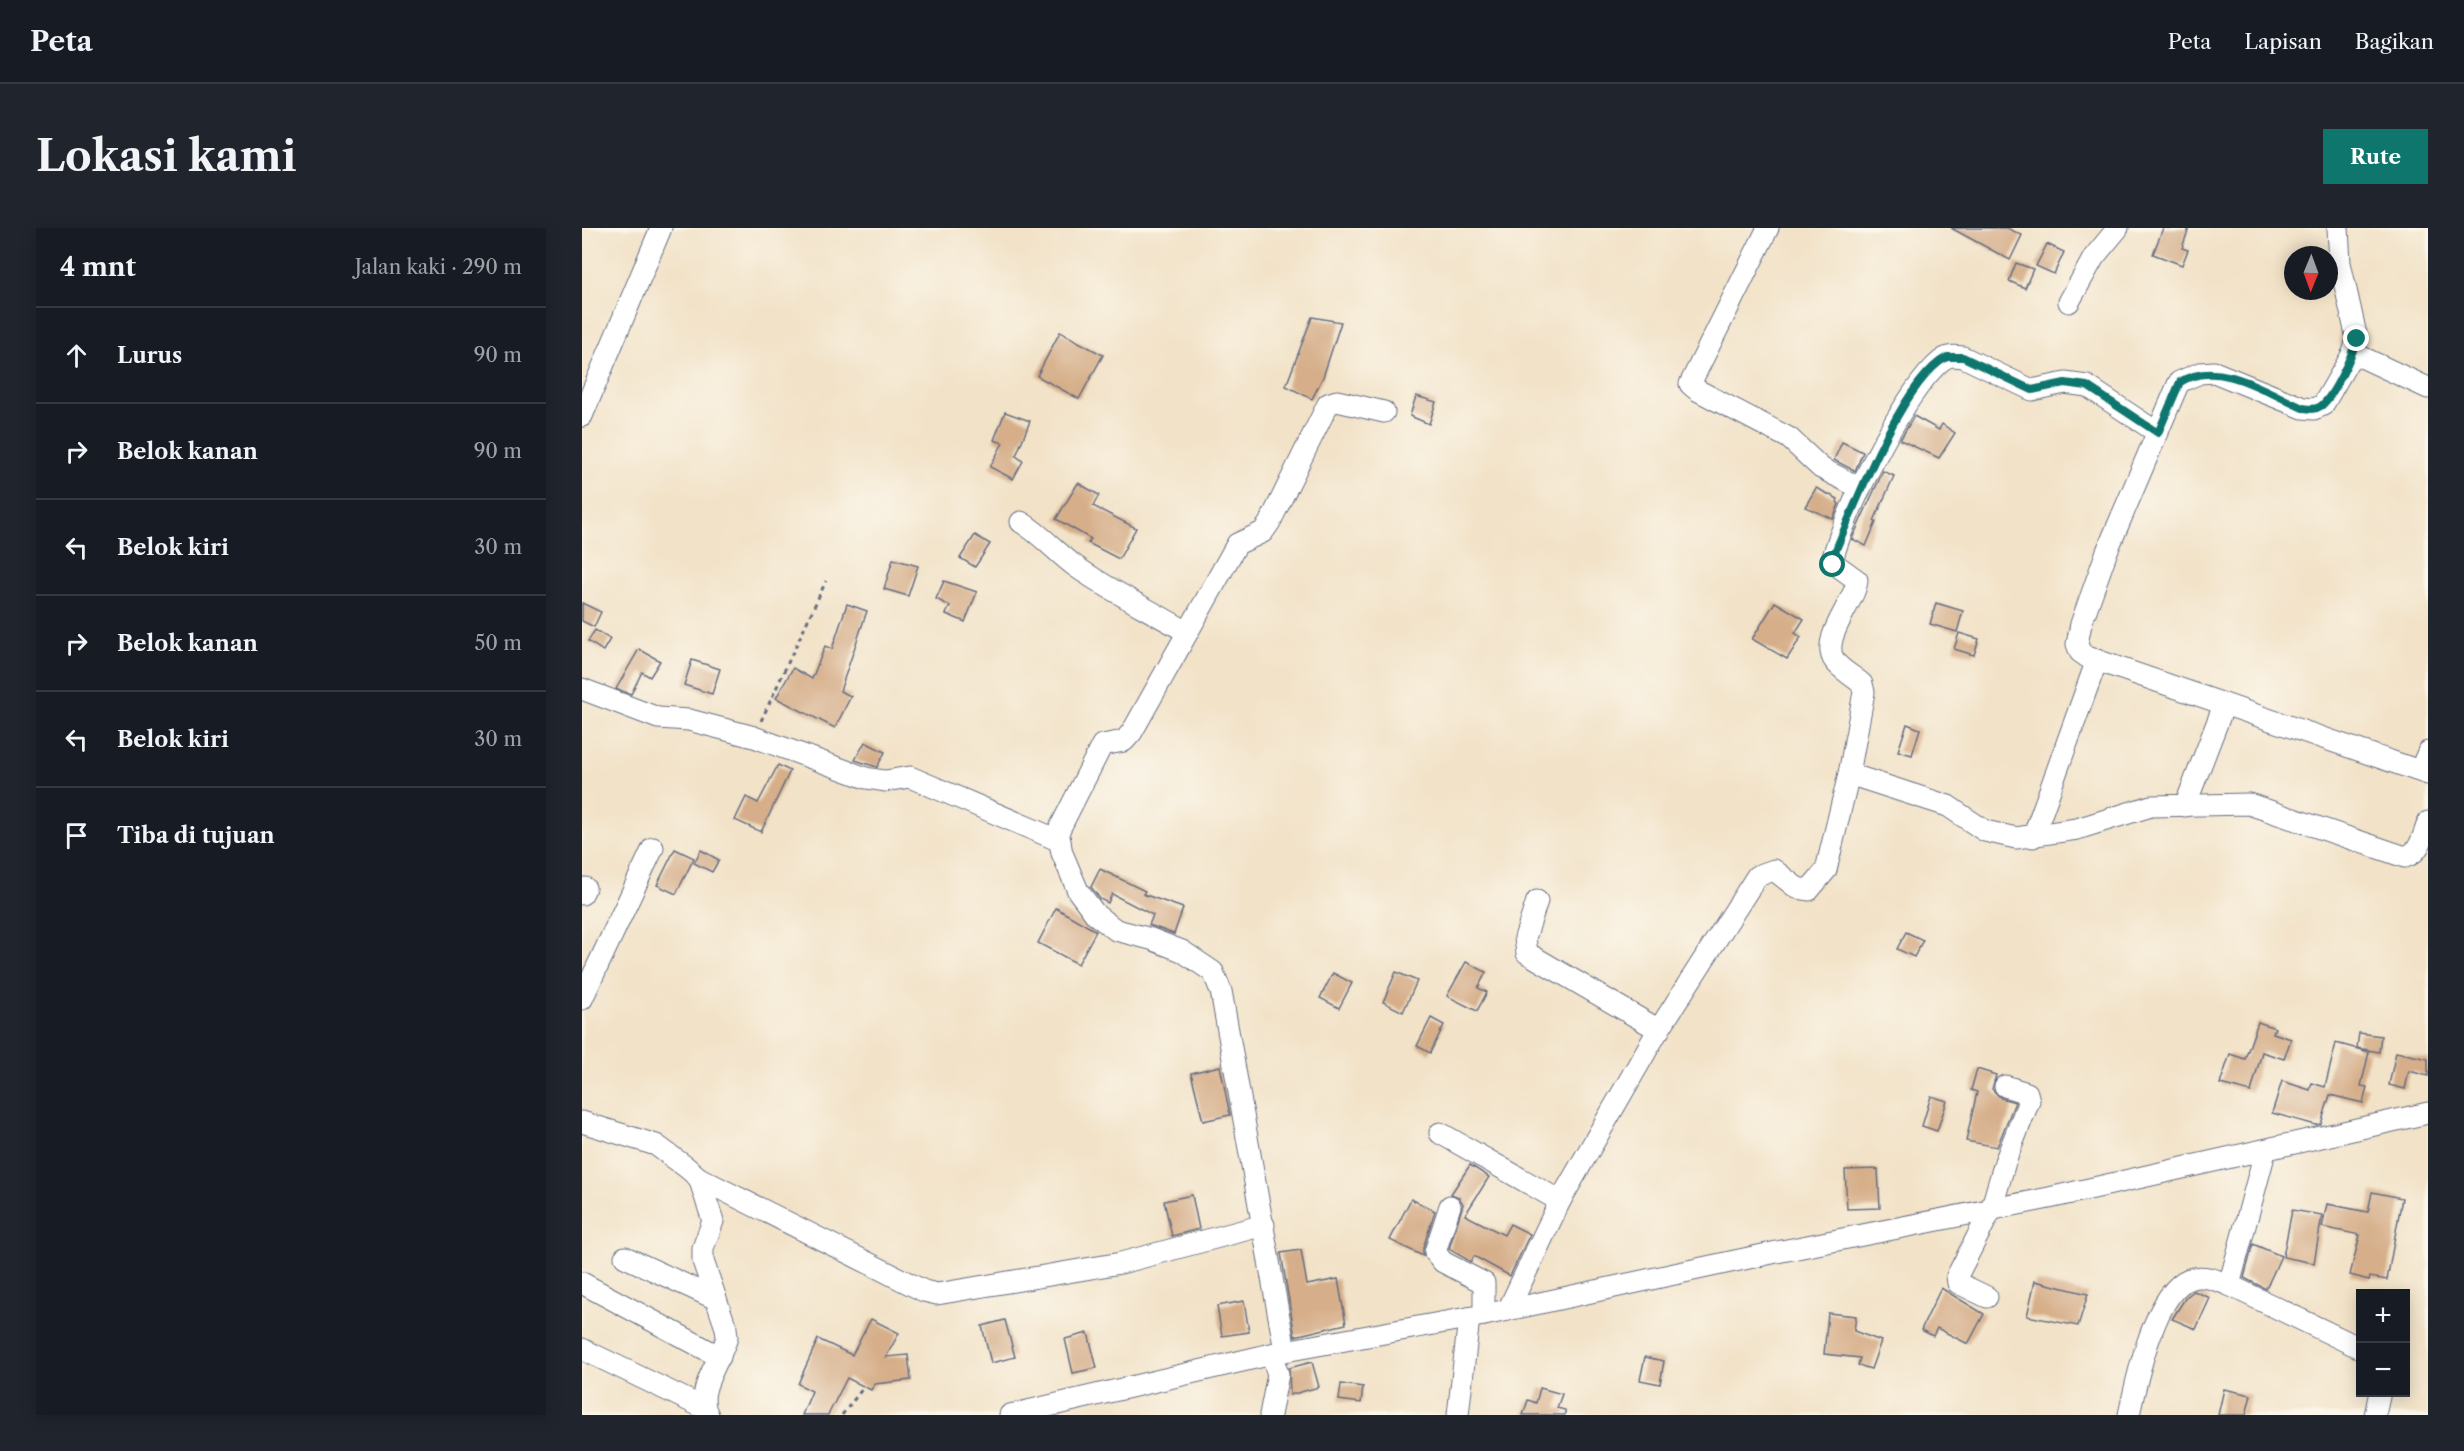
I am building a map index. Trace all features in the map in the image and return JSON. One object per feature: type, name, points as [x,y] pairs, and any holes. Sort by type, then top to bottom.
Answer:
[{"type":"street","points":[[582,416],[661,228]]},
{"type":"street","points":[[1768,228],[1690,384],[1697,390],[1789,438],[1821,468],[1860,488]]},
{"type":"street","points":[[2069,302],[2094,257],[2118,228]]},
{"type":"street","points":[[2337,228],[2340,263],[2356,326],[2357,339],[2353,353],[2323,405],[2314,409],[2303,408],[2227,375],[2200,373],[2180,382],[2108,551],[2077,636],[2080,652],[2097,660],[2224,705],[2425,766]]},
{"type":"street","points":[[2353,353],[2428,388]]},
{"type":"street","points":[[1508,1310],[1560,1201],[1659,1030],[1757,876],[1774,870],[1797,888],[1809,890],[1817,884],[1826,870],[1849,774],[1863,684],[1833,660],[1831,646],[1842,614],[1857,586],[1857,580],[1832,562],[1860,488],[1914,390],[1947,357],[1963,357],[2032,390],[2065,383],[2087,386],[2158,433]]},
{"type":"street","points":[[1270,1415],[1278,1374],[1278,1352],[1264,1225],[1221,991],[1213,972],[1182,951],[1151,939],[1116,930],[1096,915],[1078,891],[1062,854],[1058,832],[1102,745],[1124,741],[1132,732],[1237,544],[1263,532],[1270,522],[1328,404],[1337,401],[1384,412]]},
{"type":"street","points":[[1021,522],[1041,534],[1056,551],[1077,567],[1187,632]]},
{"type":"street","points":[[2033,837],[2097,660]]},
{"type":"street","points":[[582,690],[657,718],[689,720],[754,737],[867,778],[885,781],[910,777],[1059,841]]},
{"type":"street","points":[[2184,806],[2224,705]]},
{"type":"street","points":[[1849,774],[1948,806],[1985,831],[2016,838],[2033,837],[2106,822],[2151,806],[2256,805],[2405,857],[2412,855],[2418,849],[2428,822]]},
{"type":"street","points":[[582,999],[653,848]]},
{"type":"street","points":[[1537,901],[1525,938],[1527,953],[1659,1030]]},
{"type":"street","points":[[1987,1297],[1958,1283],[1957,1276],[1991,1210],[2005,1162],[2029,1101],[2027,1093],[2005,1086]]},
{"type":"street","points":[[1010,1415],[1278,1352],[1477,1317],[1772,1253],[1991,1210],[2265,1152],[2428,1113]]},
{"type":"street","points":[[582,1122],[656,1145],[699,1178],[924,1291],[937,1294],[1122,1263],[1264,1225]]},
{"type":"street","points":[[1440,1133],[1560,1201]]},
{"type":"street","points":[[2229,1285],[2265,1152]]},
{"type":"street","points":[[582,1349],[706,1411],[706,1387],[727,1337],[703,1261],[703,1248],[713,1221],[699,1178]]},
{"type":"street","points":[[1450,1206],[1436,1252],[1443,1262],[1484,1283],[1458,1415]]},
{"type":"street","points":[[625,1257],[716,1299]]},
{"type":"street","points":[[2129,1415],[2145,1350],[2158,1316],[2174,1290],[2195,1278],[2217,1280],[2229,1285],[2356,1346]]},
{"type":"street","points":[[582,1283],[720,1357]]},
{"type":"street","points":[[2375,1415],[2379,1397]]},
{"type":"path","points":[[754,737],[826,581]]},
{"type":"path","points":[[842,1415],[863,1388]]},
{"type":"building","points":[[1951,228],[2007,228],[2022,235],[2010,260]]},
{"type":"building","points":[[2163,228],[2189,228],[2182,248],[2188,250],[2182,265],[2153,254]]},
{"type":"building","points":[[2047,244],[2064,252],[2054,274],[2036,266]]},
{"type":"building","points":[[2016,263],[2033,269],[2025,288],[2009,281]]},
{"type":"building","points":[[1312,317],[1341,322],[1323,377],[1312,399],[1286,386]]},
{"type":"building","points":[[1060,332],[1103,355],[1079,399],[1037,376]]},
{"type":"building","points":[[1416,396],[1436,402],[1429,424],[1410,416]]},
{"type":"building","points":[[1005,412],[1030,421],[1016,456],[1023,461],[1013,479],[990,467],[1003,443],[994,440]]},
{"type":"building","points":[[1914,416],[1939,430],[1942,424],[1955,433],[1939,458],[1900,440]]},
{"type":"building","points":[[1842,442],[1863,452],[1855,471],[1834,460]]},
{"type":"building","points":[[1883,471],[1894,476],[1874,521],[1876,522],[1866,546],[1852,539]]},
{"type":"building","points":[[1078,483],[1099,495],[1093,506],[1136,528],[1119,559],[1088,543],[1091,539],[1056,519]]},
{"type":"building","points":[[1816,488],[1838,499],[1839,504],[1833,519],[1805,507]]},
{"type":"building","points":[[975,535],[990,544],[975,567],[960,558]]},
{"type":"building","points":[[893,559],[918,566],[908,596],[884,589]]},
{"type":"building","points":[[944,581],[977,592],[965,622],[946,614],[950,606],[936,599]]},
{"type":"building","points":[[1775,602],[1804,619],[1795,633],[1801,637],[1787,659],[1752,639]]},
{"type":"building","points":[[582,603],[601,612],[594,627],[582,621]]},
{"type":"building","points":[[1936,603],[1963,611],[1957,632],[1930,624]]},
{"type":"building","points":[[847,604],[867,611],[840,691],[851,696],[835,728],[776,698],[793,668],[812,679],[825,646],[832,649]]},
{"type":"building","points":[[595,630],[610,639],[603,651],[588,641]]},
{"type":"building","points":[[1959,633],[1979,639],[1974,655],[1954,649]]},
{"type":"building","points":[[639,649],[660,661],[650,677],[642,672],[631,694],[616,689]]},
{"type":"building","points":[[692,660],[720,669],[712,694],[684,685]]},
{"type":"building","points":[[1907,724],[1920,729],[1912,755],[1898,751]]},
{"type":"building","points":[[865,742],[885,752],[877,767],[855,760]]},
{"type":"building","points":[[778,765],[790,771],[761,832],[735,820],[746,797],[758,803]]},
{"type":"building","points":[[675,849],[694,858],[676,894],[657,885]]},
{"type":"building","points":[[701,850],[719,860],[712,872],[694,863]]},
{"type":"building","points":[[1100,869],[1145,891],[1143,894],[1183,908],[1174,934],[1149,925],[1153,915],[1112,894],[1108,903],[1100,899],[1091,887]]},
{"type":"building","points":[[1056,908],[1096,931],[1078,964],[1038,943]]},
{"type":"building","points":[[1906,932],[1923,940],[1914,957],[1897,949]]},
{"type":"building","points":[[1466,962],[1486,972],[1478,988],[1487,992],[1477,1011],[1447,996]]},
{"type":"building","points":[[1396,972],[1417,981],[1403,1012],[1383,1002]]},
{"type":"building","points":[[1333,973],[1352,983],[1339,1008],[1320,998]]},
{"type":"building","points":[[1431,1018],[1444,1025],[1430,1053],[1417,1046]]},
{"type":"building","points":[[2258,1022],[2275,1028],[2273,1033],[2291,1039],[2284,1059],[2262,1052],[2251,1092],[2220,1084],[2230,1054],[2245,1059]]},
{"type":"building","points":[[2359,1033],[2381,1036],[2379,1052],[2357,1048]]},
{"type":"building","points":[[2336,1043],[2369,1052],[2361,1086],[2367,1087],[2363,1103],[2330,1095],[2321,1124],[2316,1125],[2272,1113],[2282,1081],[2310,1090],[2312,1083],[2325,1087]]},
{"type":"building","points":[[2396,1052],[2428,1059],[2428,1076],[2409,1071],[2405,1089],[2389,1085]]},
{"type":"building","points":[[1220,1066],[1230,1115],[1203,1121],[1191,1073]]},
{"type":"building","points":[[1977,1069],[1996,1075],[1992,1089],[2001,1098],[2015,1102],[1997,1147],[1966,1141],[1977,1092],[1971,1090]]},
{"type":"building","points":[[1931,1096],[1947,1101],[1937,1131],[1922,1126]]},
{"type":"building","points":[[1470,1165],[1489,1177],[1465,1215],[1504,1235],[1510,1224],[1530,1234],[1510,1276],[1474,1256],[1471,1262],[1449,1249],[1463,1204],[1459,1197],[1451,1194]]},
{"type":"building","points":[[1878,1169],[1880,1208],[1847,1209],[1845,1170]]},
{"type":"building","points":[[2372,1192],[2402,1198],[2387,1280],[2370,1277],[2369,1280],[2350,1275],[2360,1235],[2322,1227],[2327,1204],[2368,1212]]},
{"type":"building","points":[[1192,1195],[1199,1229],[1172,1236],[1164,1201]]},
{"type":"building","points":[[1411,1199],[1435,1211],[1423,1248],[1423,1256],[1390,1240]]},
{"type":"building","points":[[2292,1210],[2322,1215],[2314,1263],[2283,1257]]},
{"type":"building","points":[[2253,1244],[2281,1256],[2266,1289],[2244,1278]]},
{"type":"building","points":[[1301,1250],[1307,1285],[1338,1279],[1346,1324],[1295,1336],[1281,1253]]},
{"type":"building","points":[[2035,1281],[2088,1294],[2078,1326],[2027,1316]]},
{"type":"building","points":[[1941,1288],[1984,1314],[1968,1344],[1937,1328],[1933,1336],[1921,1330]]},
{"type":"building","points":[[2194,1291],[2210,1298],[2196,1329],[2172,1319],[2186,1297]]},
{"type":"building","points":[[1244,1301],[1249,1332],[1222,1336],[1217,1306]]},
{"type":"building","points":[[1828,1313],[1856,1316],[1854,1331],[1881,1341],[1871,1369],[1858,1365],[1860,1358],[1824,1354]]},
{"type":"building","points":[[871,1319],[899,1333],[886,1357],[908,1355],[911,1380],[875,1384],[871,1390],[847,1378],[828,1415],[802,1415],[812,1391],[798,1384],[818,1339],[852,1355]]},
{"type":"building","points":[[1005,1320],[1015,1357],[991,1363],[982,1326]]},
{"type":"building","points":[[1088,1333],[1097,1368],[1073,1373],[1065,1339]]},
{"type":"building","points":[[1645,1357],[1664,1361],[1660,1384],[1640,1380]]},
{"type":"building","points":[[1312,1362],[1319,1387],[1290,1395],[1289,1368]]},
{"type":"building","points":[[1341,1384],[1363,1387],[1361,1403],[1339,1400]]},
{"type":"building","points":[[1540,1388],[1562,1394],[1557,1408],[1565,1410],[1565,1415],[1523,1415],[1528,1400],[1536,1403]]},
{"type":"building","points":[[2224,1389],[2251,1395],[2246,1415],[2218,1415]]},
{"type":"route","points":[[1833,565],[1832,559],[1860,488],[1914,390],[1947,357],[1963,357],[2032,390],[2065,383],[2087,386],[2158,433],[2180,382],[2200,373],[2214,372],[2227,375],[2303,408],[2314,409],[2323,405],[2353,353],[2357,339]]}]
